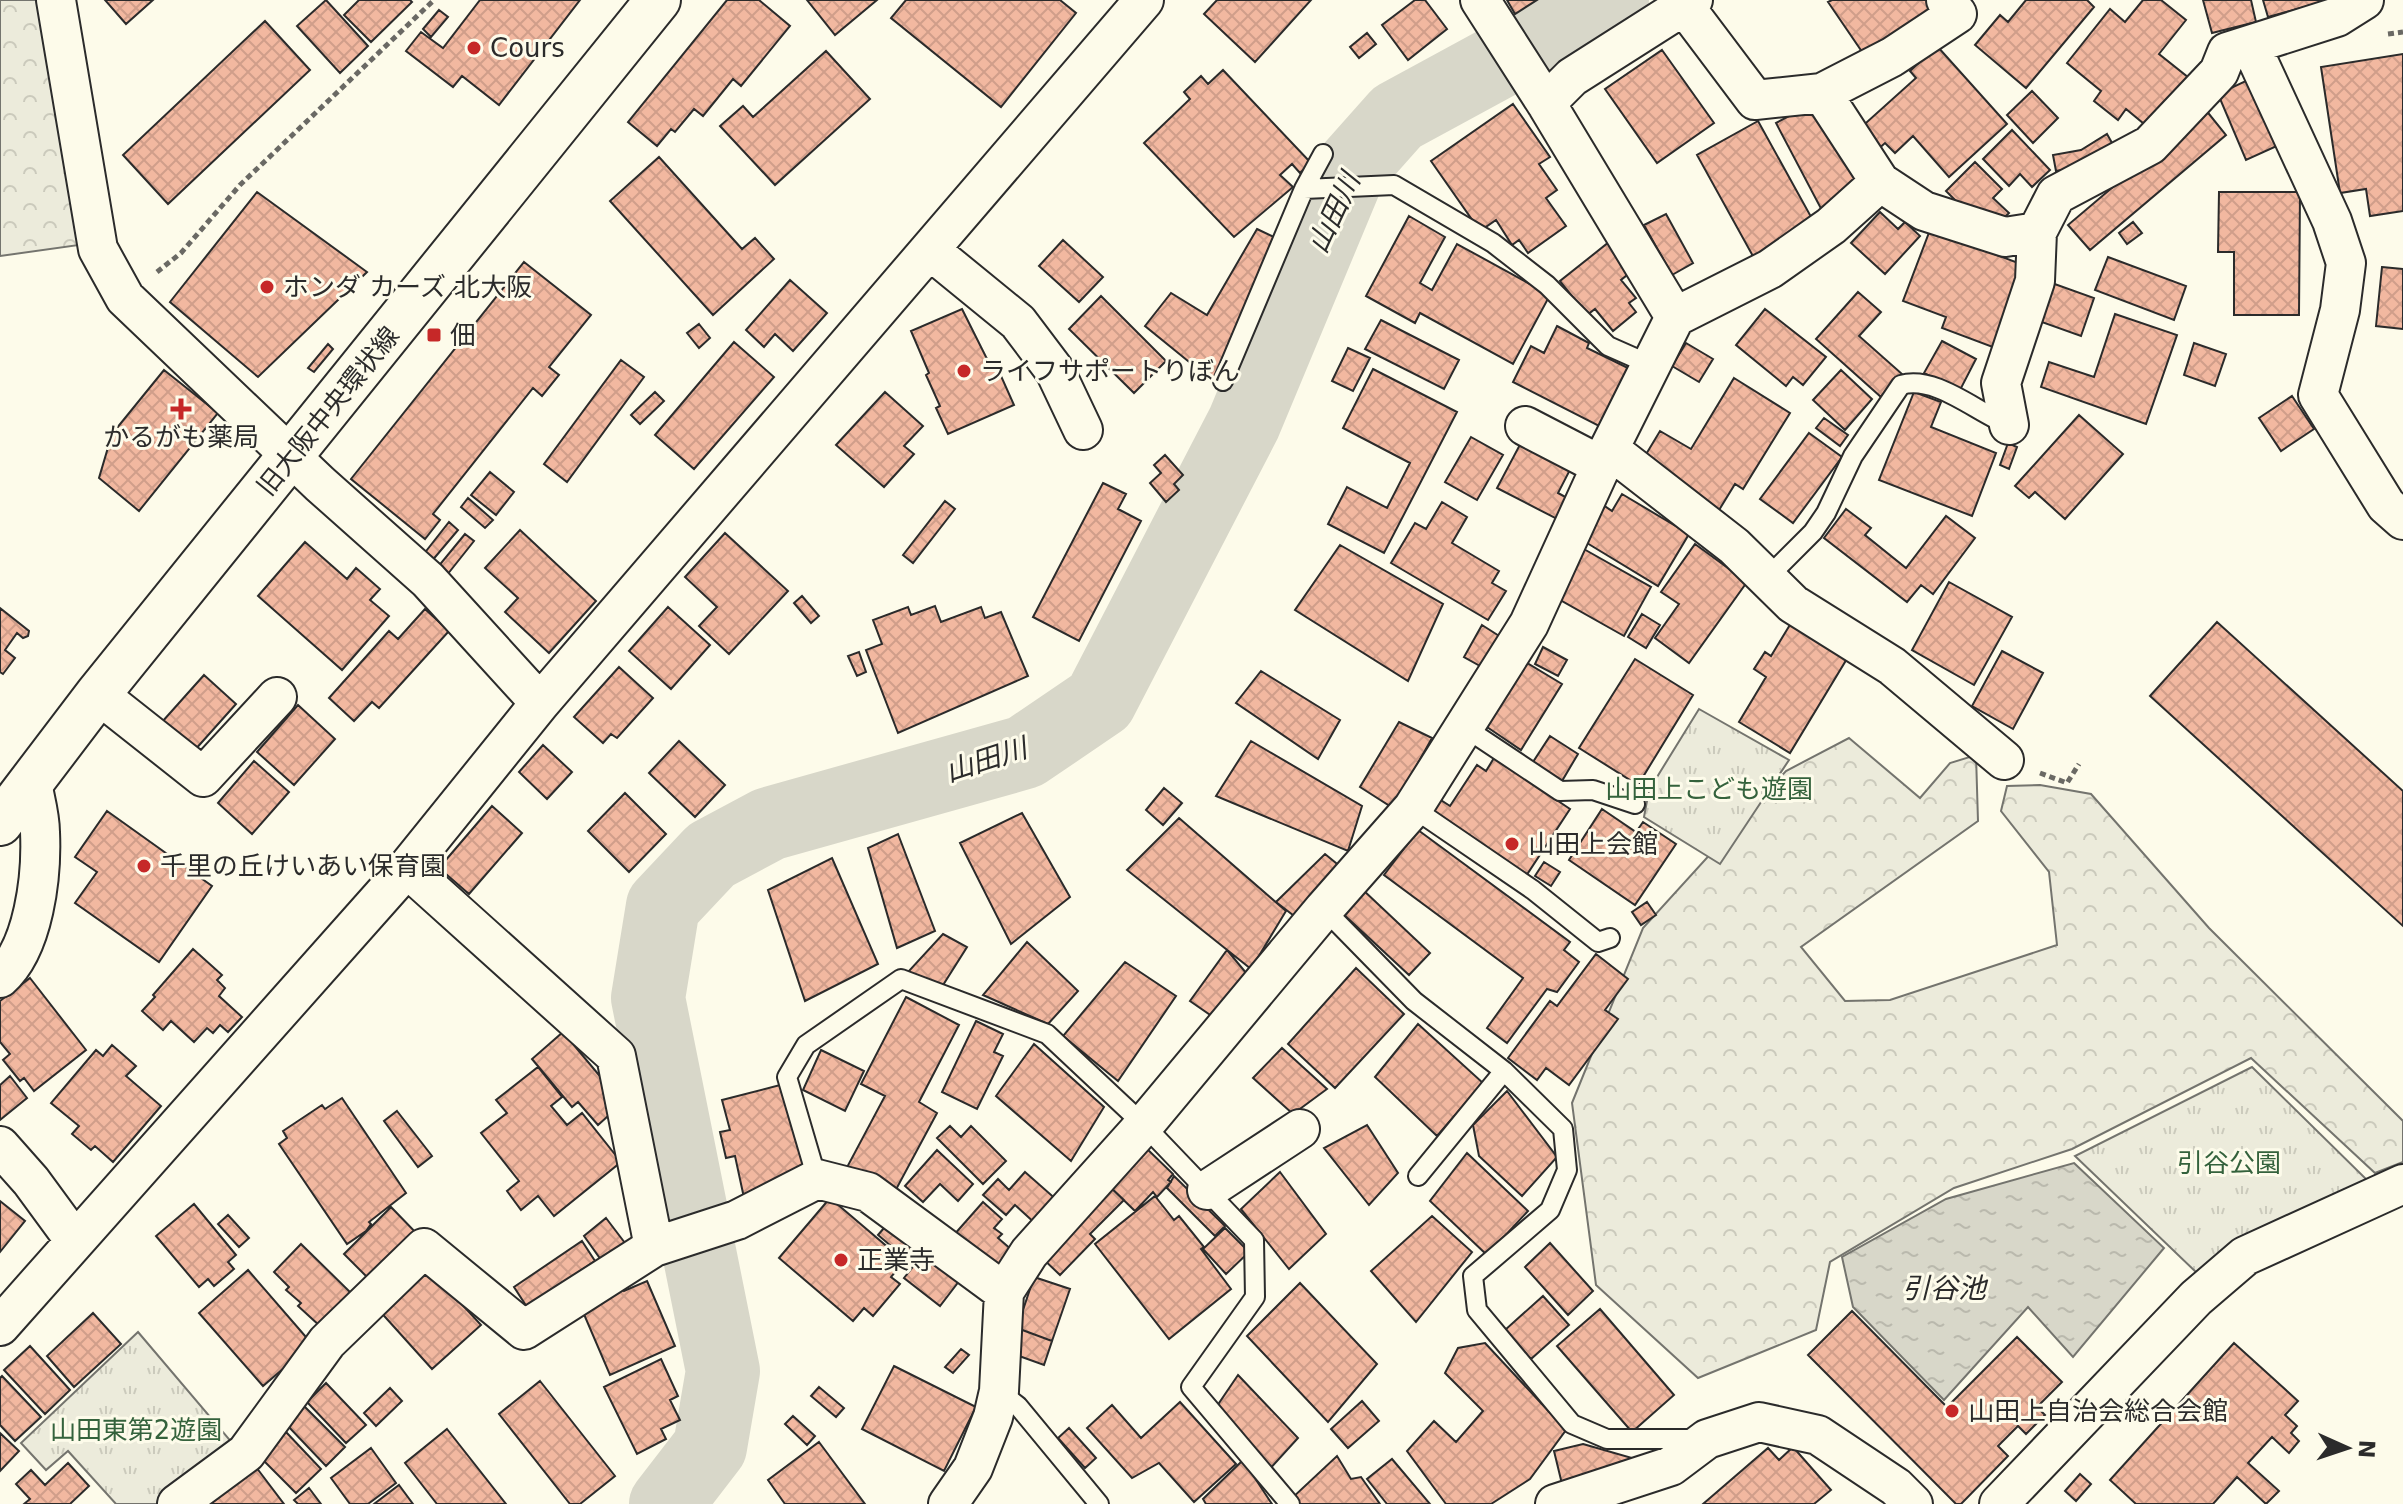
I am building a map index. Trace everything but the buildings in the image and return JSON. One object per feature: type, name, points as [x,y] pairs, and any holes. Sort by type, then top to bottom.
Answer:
[{"type":"main road","name":"旧大阪中央環状線","points":[[0,823],[98,694],[658,0]]},
{"type":"street","points":[[56,0],[98,249],[125,298],[291,457],[428,580],[540,703]]},
{"type":"street","points":[[0,1326],[407,868],[540,703],[1144,0]]},
{"type":"street","points":[[1546,103],[1572,77],[1689,3],[1755,100],[1822,93],[1892,57],[1957,14],[1946,0]]},
{"type":"street","points":[[2008,422],[2001,383],[2035,281],[2037,232],[2056,195],[2150,145],[2219,72],[2227,52],[2337,17],[2364,0]]},
{"type":"street","points":[[1484,6],[1675,317]]},
{"type":"street","points":[[2258,61],[2332,221],[2346,263],[2340,310],[2318,395],[2386,505],[2403,520]]},
{"type":"street","points":[[1822,93],[1880,182],[1924,211],[2005,237],[2037,232]]},
{"type":"street","points":[[948,1504],[959,1491],[985,1443],[999,1391],[1004,1292],[1029,1253],[1144,1125],[1324,909],[1413,808],[1529,624],[1675,317],[1770,269],[1831,226],[1880,182]]},
{"type":"street","points":[[931,251],[1018,322],[1055,371],[1083,430]]},
{"type":"street","points":[[1525,426],[1606,457],[1734,546],[1793,604],[1892,666],[2004,760]]},
{"type":"street","points":[[98,694],[203,777],[277,697]]},
{"type":"street","points":[[0,978],[12,967],[31,922],[39,876],[41,831],[32,783]]},
{"type":"street","points":[[407,868],[616,1056],[654,1247]]},
{"type":"street","points":[[1207,1190],[1300,1129]]},
{"type":"street","points":[[0,1146],[31,1181],[75,1241]]},
{"type":"street","points":[[177,1504],[246,1453],[327,1342],[424,1248],[524,1330],[654,1247],[737,1220],[817,1179],[868,1192],[1004,1292]]},
{"type":"street","points":[[1999,1504],[2196,1298],[2245,1256],[2403,1184]]},
{"type":"street","points":[[1555,1504],[1671,1466],[1707,1439],[1759,1422],[1818,1435],[1896,1487],[1913,1504]]},
{"type":"lane","points":[[1223,381],[1304,189],[1323,154]]},
{"type":"lane","points":[[1304,189],[1394,185],[1493,243],[1547,285],[1608,346],[1651,365]]},
{"type":"lane","points":[[1767,578],[1813,532],[1826,513],[1853,456],[1901,385],[1914,381],[1927,383],[1996,419],[2008,422]]},
{"type":"lane","points":[[1464,727],[1560,791],[1593,790],[1635,804]]},
{"type":"lane","points":[[1413,808],[1533,890],[1598,942],[1610,938]]},
{"type":"lane","points":[[1324,909],[1414,1001],[1504,1071],[1563,1129],[1567,1170],[1550,1210],[1473,1276],[1477,1310],[1572,1424],[1607,1439],[1707,1439]]},
{"type":"lane","points":[[817,1179],[787,1077],[806,1045],[901,979],[1047,1034],[1144,1125],[1254,1240],[1255,1297],[1191,1387],[1290,1504]]},
{"type":"lane","points":[[1418,1176],[1504,1071]]},
{"type":"lane","points":[[999,1391],[1018,1406],[1099,1504]]},
{"type":"path","points":[[125,298],[181,253],[240,185],[434,0]]},
{"type":"green space","points":[[0,0],[42,0],[79,245],[0,256]]},
{"type":"green space","name":"山田上こども遊園","points":[[1699,709],[1789,760],[1720,864],[1644,817],[1649,790]]},
{"type":"green space","points":[[1849,738],[1920,798],[1950,763],[1976,755],[1978,821],[1801,947],[1845,1001],[1890,1000],[2057,945],[2049,872],[2001,811],[2007,786],[2040,785],[2091,794],[2209,928],[2403,1121],[2403,1162],[2375,1173],[2251,1058],[2072,1149],[1954,1188],[1830,1262],[1816,1330],[1698,1378],[1596,1285],[1572,1103],[1643,928],[1786,771]]},
{"type":"green space","name":"引谷公園","points":[[2252,1067],[2367,1180],[2198,1274],[2075,1156]]},
{"type":"green space","name":"山田東第2遊園","points":[[138,1332],[234,1445],[161,1504],[116,1504],[68,1451],[46,1470],[21,1443]]},
{"type":"water","name":"引谷池","points":[[2074,1163],[2164,1248],[2073,1357],[2028,1307],[1944,1400],[1853,1307],[1842,1257],[1946,1199]]},
{"type":"waterway","name":"山田川","points":[[666,1504],[710,1447],[723,1371],[648,998],[663,906],[711,855],[769,824],[1025,752],[1100,701],[1244,423],[1349,171],[1397,117],[1612,0]]},
{"type":"place","name":"Cours","points":[[474,48]]},
{"type":"place","name":"ホンダ カーズ 北大阪","points":[[267,287]]},
{"type":"place","name":"佃","points":[[434,335]]},
{"type":"place","name":"ライフサポートりぼん","points":[[964,371]]},
{"type":"place","name":"かるがも薬局","points":[[181,409]]},
{"type":"place","name":"山田上会館","points":[[1512,844]]},
{"type":"place","name":"千里の丘けいあい保育園","points":[[144,866]]},
{"type":"place","name":"正業寺","points":[[841,1260]]},
{"type":"place","name":"山田上自治会総合会館","points":[[1952,1411]]}]
